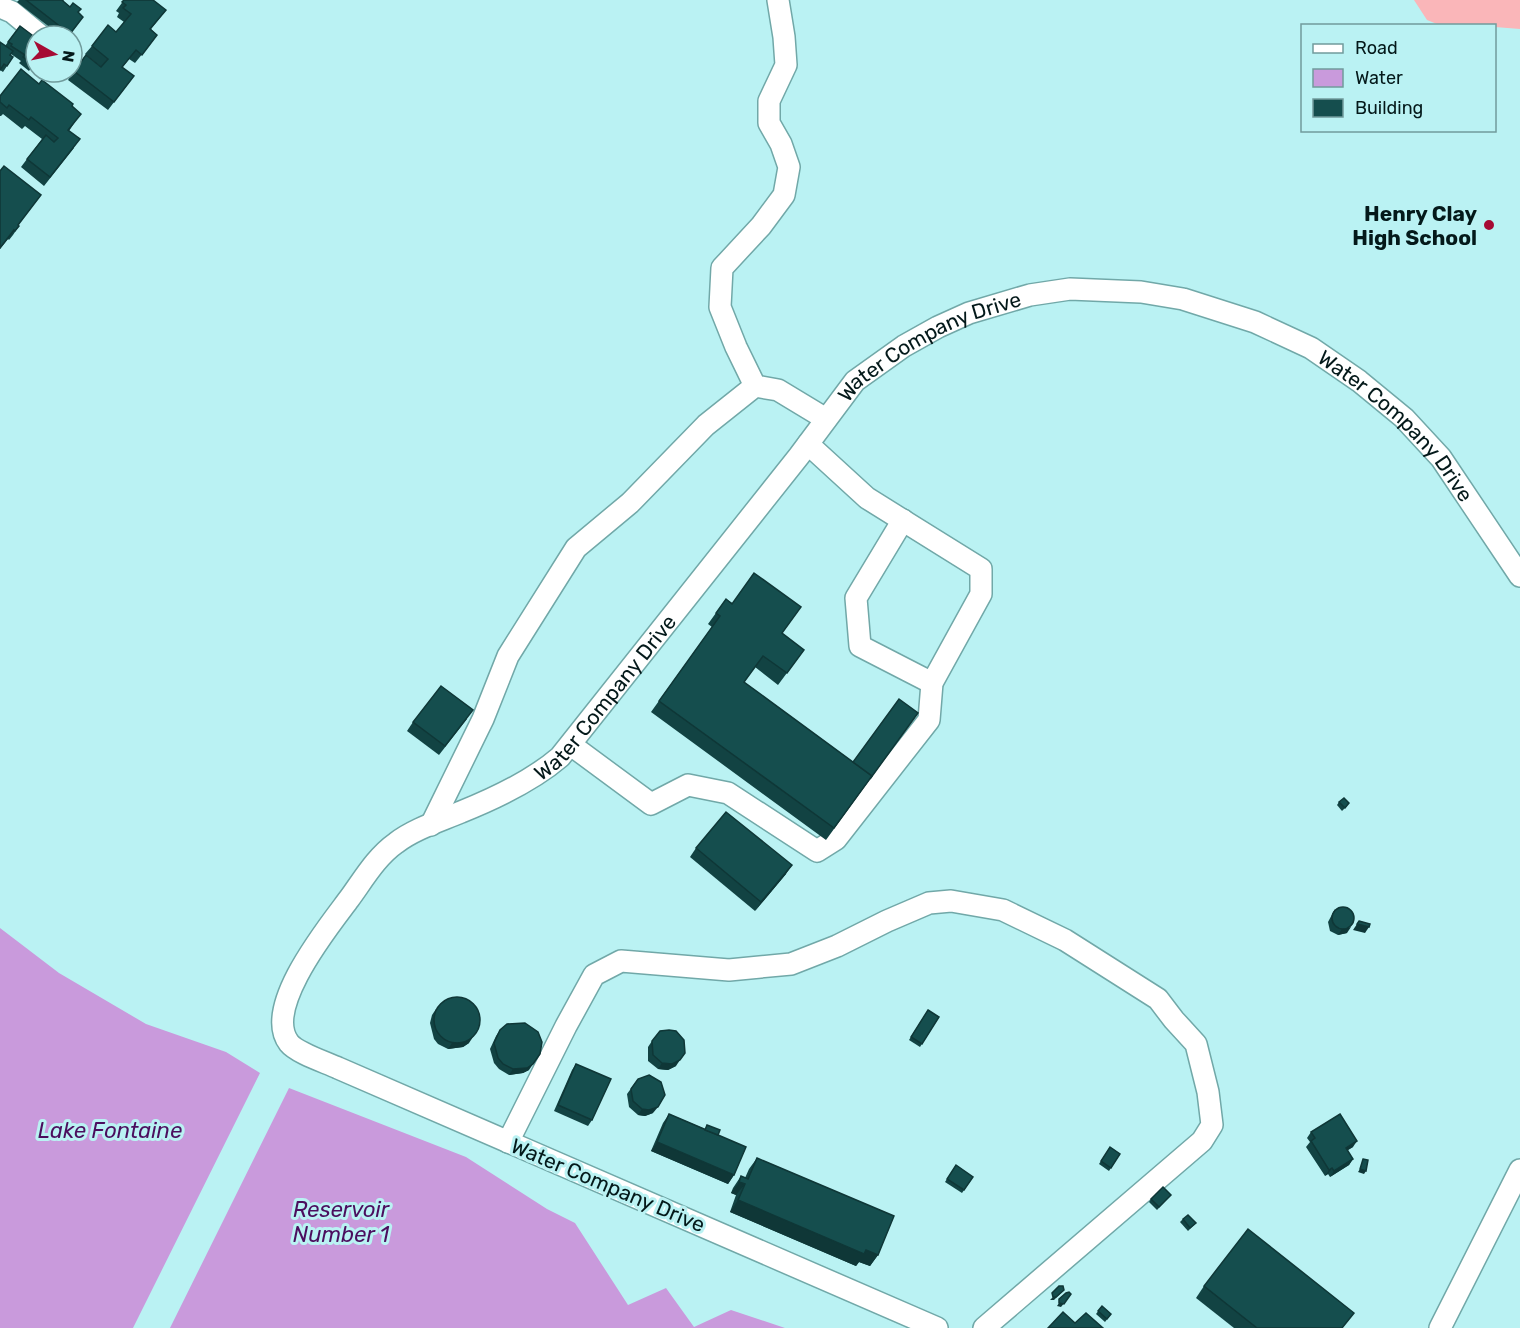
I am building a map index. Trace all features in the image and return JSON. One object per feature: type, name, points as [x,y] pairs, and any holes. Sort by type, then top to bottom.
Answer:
[{"type":"street","points":[[755,386],[735,347],[720,307],[722,268],[761,226],[784,195],[789,167],[781,144],[769,123],[769,101],[786,65],[784,37],[777,0]]},
{"type":"street","points":[[0,7],[12,12],[26,24]]},
{"type":"street","name":"Water Company Drive","points":[[937,1328],[296,1048],[289,1043],[285,1034],[284,1013],[302,966],[316,943],[396,842],[521,784],[547,768],[571,746],[855,381],[904,346],[938,327],[999,303],[1030,294],[1070,289],[1141,292],[1183,300],[1255,322],[1311,348],[1359,381],[1404,418],[1441,458],[1520,576]]},
{"type":"street","points":[[431,825],[483,719],[508,656],[576,548],[630,503],[706,424],[755,386],[778,390],[826,419]]},
{"type":"street","points":[[571,746],[651,804],[688,786],[728,794],[817,851],[836,838],[929,720],[932,683],[981,594],[981,569],[867,498],[808,444]]},
{"type":"street","points":[[903,520],[855,598],[860,646],[932,683]]},
{"type":"street","points":[[508,1142],[594,975],[621,961],[729,970],[791,964],[837,946],[929,903],[951,901],[1003,910],[1065,940],[1158,999],[1196,1044],[1208,1092],[1212,1125],[1202,1141],[984,1328]]},
{"type":"street","points":[[1440,1328],[1520,1170]]},
{"type":"shaded area","points":[[1414,0],[1520,0],[1520,29],[1496,27],[1496,24],[1437,24],[1427,20]]},
{"type":"water","name":"Lake Fontaine","points":[[0,928],[59,973],[146,1024],[226,1052],[260,1073],[133,1328],[0,1328]]},
{"type":"water","name":"Reservoir Number 1","points":[[289,1088],[466,1157],[547,1209],[575,1223],[628,1305],[666,1288],[694,1327],[731,1310],[785,1328],[170,1328]]},
{"type":"building","points":[[26,0],[63,0],[70,7],[73,3],[81,9],[78,12],[83,17],[78,24],[57,24]]},
{"type":"building","points":[[124,0],[153,0],[166,10],[150,29],[157,35],[142,55],[136,50],[122,67],[134,76],[114,102],[84,79],[84,58],[86,55],[101,67],[108,59],[92,46],[108,25],[116,32],[131,14],[123,8],[126,5],[122,2]]},
{"type":"building","points":[[20,26],[24,29],[24,54],[8,42]]},
{"type":"building","points":[[0,42],[13,51],[10,55],[13,57],[7,66],[4,64],[0,70]]},
{"type":"building","points":[[21,69],[24,72],[24,84],[47,84],[73,104],[72,106],[81,114],[68,130],[80,139],[50,177],[27,159],[46,135],[54,142],[58,138],[31,117],[29,120],[9,105],[7,108],[0,102],[0,96]]},
{"type":"building","points":[[4,166],[41,195],[0,248],[0,171]]},
{"type":"building","points":[[754,573],[801,607],[782,633],[804,650],[787,673],[763,656],[744,682],[872,776],[834,828],[659,701],[720,616],[716,613],[726,599],[732,604]]},
{"type":"building","points":[[441,686],[473,710],[445,746],[413,722]]},
{"type":"building","points":[[899,699],[918,713],[870,779],[872,776],[853,762]]},
{"type":"building","points":[[1344,798],[1349,803],[1345,808],[1339,802]]},
{"type":"building","points":[[726,812],[792,865],[761,902],[696,848]]},
{"type":"building","points":[[1343,907],[1351,910],[1354,918],[1351,926],[1343,929],[1335,926],[1332,918],[1335,910]]},
{"type":"building","points":[[1359,921],[1370,924],[1369,927],[1357,924]]},
{"type":"building","points":[[457,997],[473,1004],[480,1020],[473,1036],[457,1043],[441,1036],[434,1020],[441,1004]]},
{"type":"building","points":[[928,1010],[939,1017],[922,1044],[911,1037]]},
{"type":"building","points":[[525,1023],[538,1032],[542,1042],[540,1054],[527,1068],[513,1069],[503,1064],[498,1058],[494,1043],[500,1030],[507,1024]]},
{"type":"building","points":[[660,1031],[676,1031],[684,1040],[685,1053],[680,1060],[672,1064],[662,1063],[653,1055],[652,1041]]},
{"type":"building","points":[[576,1064],[611,1079],[592,1120],[558,1105]]},
{"type":"building","points":[[649,1075],[661,1082],[665,1095],[658,1107],[649,1110],[642,1109],[633,1101],[631,1089],[638,1079]]},
{"type":"building","points":[[669,1114],[746,1147],[734,1175],[657,1142]]},
{"type":"building","points":[[1340,1114],[1357,1141],[1346,1148],[1353,1159],[1334,1171],[1332,1168],[1329,1170],[1311,1141],[1315,1138],[1311,1132]]},
{"type":"building","points":[[707,1125],[720,1130],[718,1135],[705,1130]]},
{"type":"building","points":[[1110,1147],[1120,1154],[1111,1168],[1101,1161]]},
{"type":"building","points":[[757,1158],[894,1216],[878,1255],[866,1250],[864,1254],[738,1200],[745,1184],[739,1182],[741,1176],[748,1179]]},
{"type":"building","points":[[1363,1159],[1368,1160],[1366,1171],[1360,1169]]},
{"type":"building","points":[[956,1165],[973,1177],[964,1190],[947,1179]]},
{"type":"building","points":[[1163,1187],[1171,1195],[1159,1207],[1151,1199]]},
{"type":"building","points":[[1188,1215],[1196,1223],[1190,1228],[1183,1219]]},
{"type":"building","points":[[1248,1229],[1354,1313],[1342,1328],[1257,1328],[1204,1286]]},
{"type":"building","points":[[1059,1286],[1063,1286],[1064,1290],[1053,1297],[1052,1293]]},
{"type":"building","points":[[1069,1292],[1071,1294],[1064,1304],[1059,1303],[1059,1299]]},
{"type":"building","points":[[1102,1306],[1111,1314],[1107,1319],[1098,1311]]},
{"type":"building","points":[[1063,1312],[1075,1323],[1086,1313],[1103,1328],[1048,1328]]},
{"type":"place","name":"Henry Clay High School","points":[[1489,225]]}]
